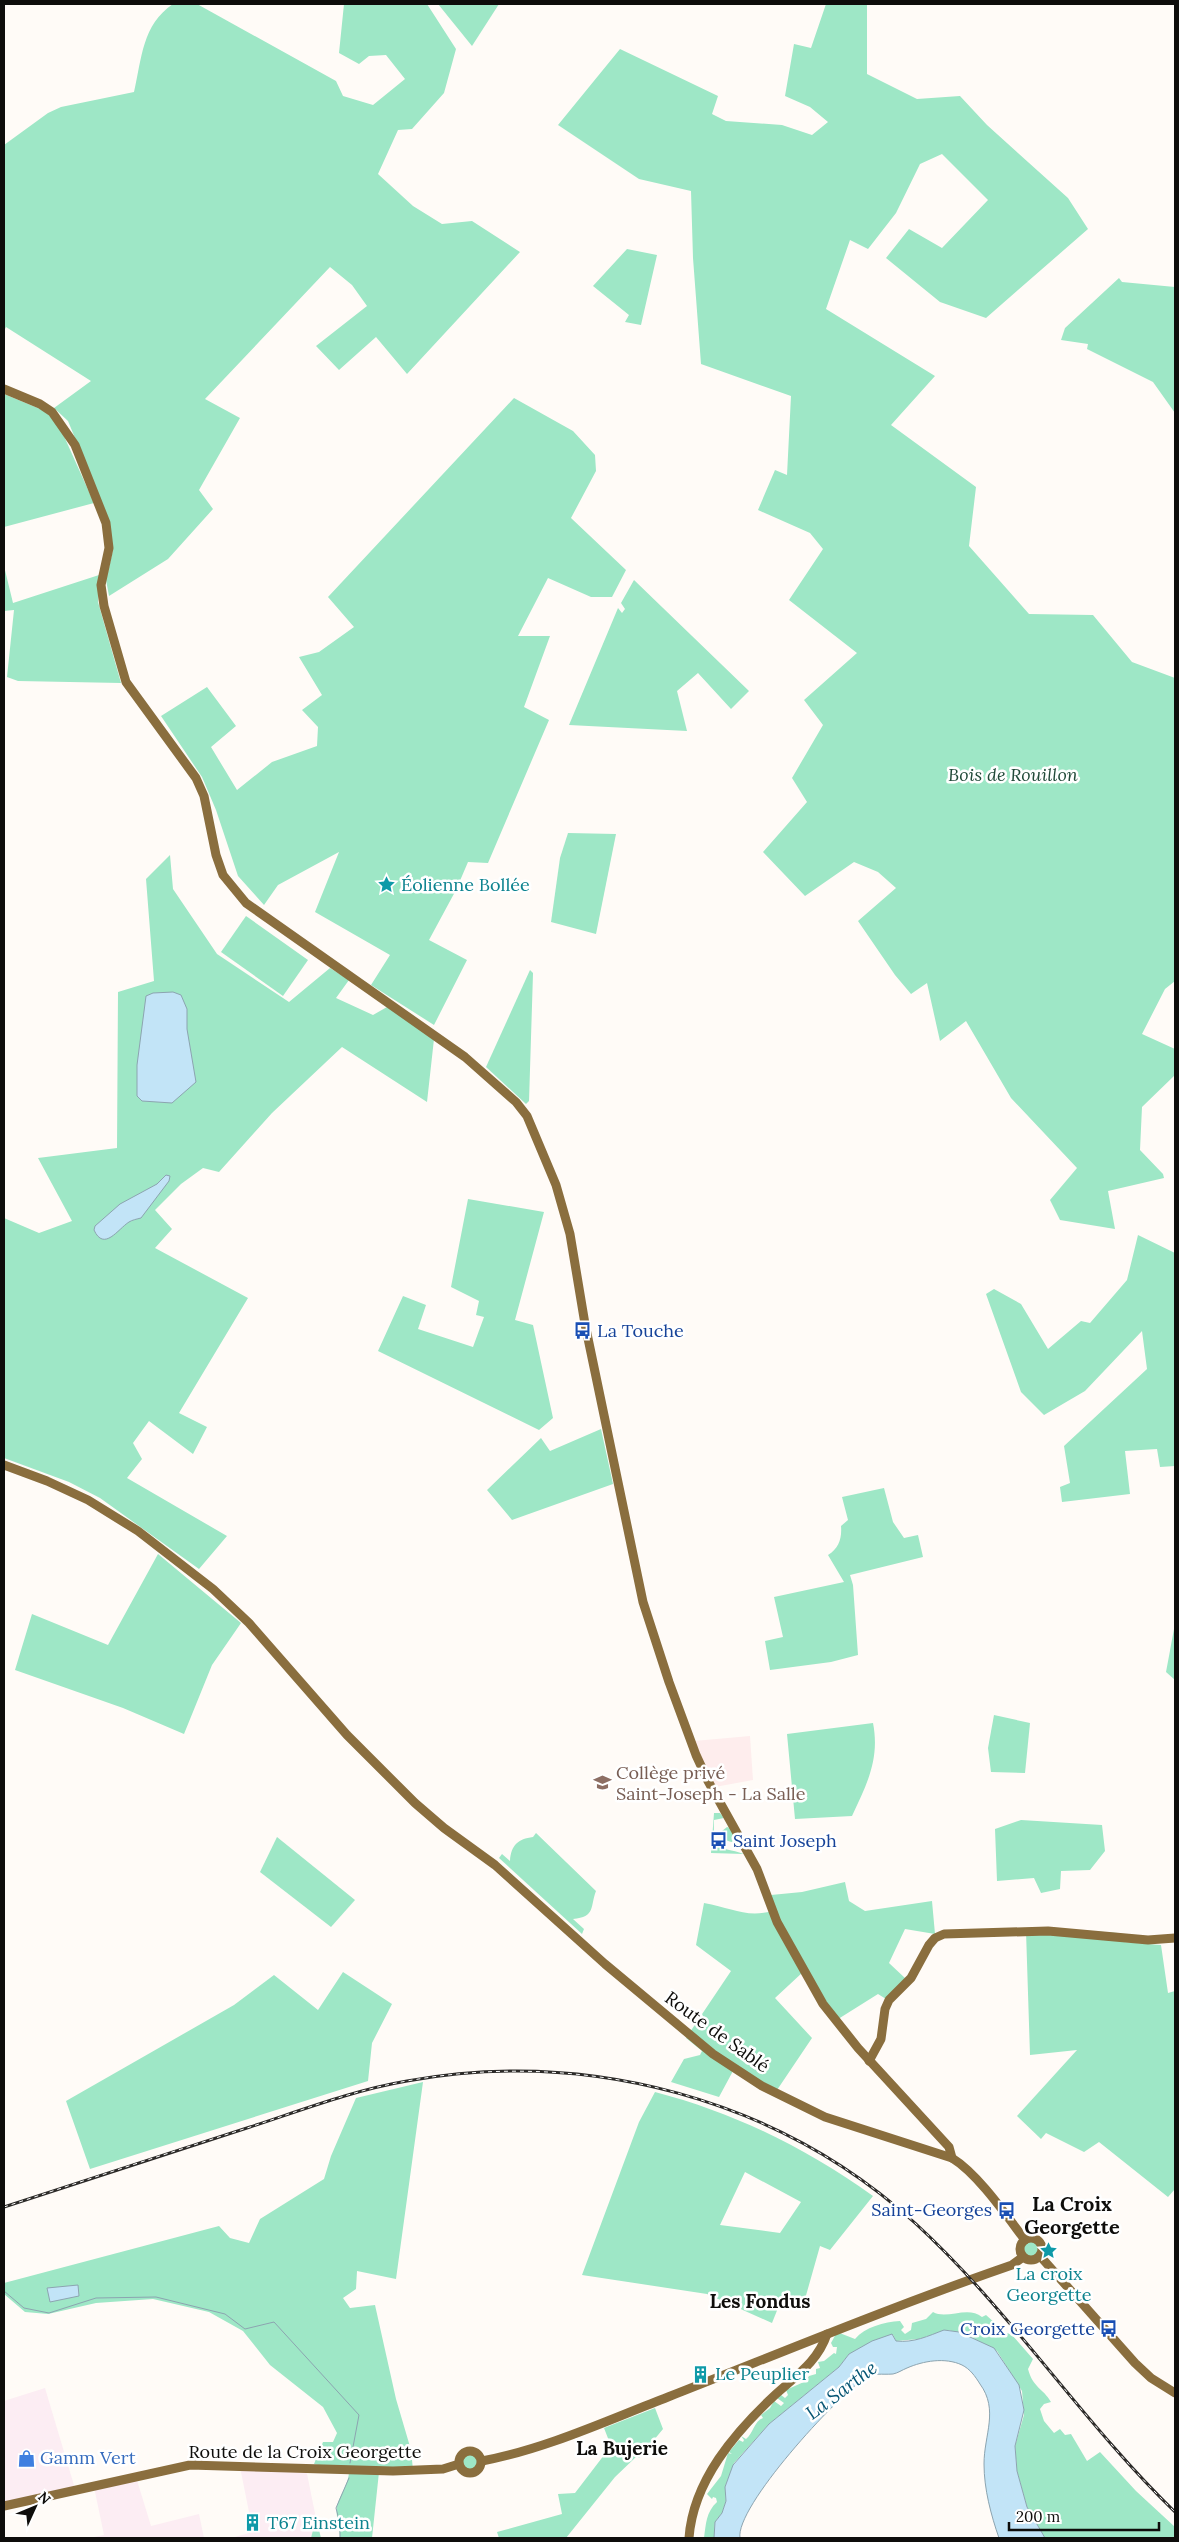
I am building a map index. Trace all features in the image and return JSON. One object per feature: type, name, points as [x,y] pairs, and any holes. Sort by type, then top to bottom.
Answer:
[{"type":"street","points":[[4,390],[40,404],[52,412],[62,424],[83,464],[106,523],[109,548],[101,585],[103,599],[126,682],[196,778],[204,796],[216,856],[224,875],[233,889],[246,903],[465,1057],[516,1102],[527,1116],[556,1184],[570,1234],[585,1324],[643,1602],[680,1715],[708,1781],[747,1849],[777,1922],[803,1972],[835,2021],[869,2061],[950,2147],[952,2158]]},
{"type":"street","name":"Route de Sablé","points":[[4,1465],[53,1483],[88,1500],[138,1531],[213,1589],[249,1623],[347,1735],[428,1815],[484,1856],[660,2012],[696,2041],[741,2074],[796,2104],[839,2123],[952,2158],[988,2194],[1025,2240]]},
{"type":"street","points":[[869,2061],[881,2039],[884,2009],[889,2000],[910,1978],[929,1944],[935,1938],[944,1934],[1048,1931],[1148,1940],[1175,1938]]},
{"type":"street","points":[[1031,2238],[1040,2243],[1042,2249],[1040,2256],[1032,2260],[1023,2257],[1020,2250],[1025,2240],[1031,2238]]},
{"type":"street","points":[[1040,2256],[1134,2363],[1151,2378],[1175,2393]]},
{"type":"street","name":"Route de la Croix Georgette","points":[[482,2461],[512,2455],[568,2435],[827,2334],[1015,2264],[1023,2257]]},
{"type":"street","points":[[689,2538],[693,2513],[710,2471],[762,2408],[810,2364],[824,2345],[827,2334]]},
{"type":"street","name":"Route de la Croix Georgette","points":[[468,2450],[479,2454],[482,2461],[480,2468],[474,2473],[463,2470],[459,2464],[460,2456],[468,2450]]},
{"type":"street","name":"Route de la Croix Georgette","points":[[4,2506],[190,2465],[393,2472],[443,2469],[459,2464]]},
{"type":"shaded area","points":[[750,1736],[753,1780],[715,1787],[694,1741]]},
{"type":"shaded area","points":[[45,2388],[76,2492],[4,2506],[4,2401]]},
{"type":"shaded area","points":[[240,2467],[306,2469],[316,2518],[311,2538],[231,2538],[253,2532]]},
{"type":"shaded area","points":[[136,2477],[151,2526],[199,2514],[204,2538],[89,2538],[104,2535],[94,2487]]},
{"type":"green space","points":[[173,4],[197,4],[336,81],[343,96],[373,105],[405,79],[386,55],[369,56],[359,64],[339,53],[344,4],[427,4],[456,49],[444,93],[412,129],[398,130],[378,174],[413,206],[442,224],[472,221],[520,252],[407,374],[376,337],[339,370],[316,346],[367,306],[352,285],[330,267],[205,399],[240,418],[199,490],[213,509],[168,559],[109,596],[106,580],[113,550],[109,520],[68,421],[54,408],[91,381],[6,327],[4,331],[4,145],[48,113],[61,107],[134,92],[149,32],[163,12]]},
{"type":"green space","points":[[438,4],[499,4],[472,46]]},
{"type":"green space","name":"Bois de Rouillon","points":[[826,4],[867,4],[867,74],[917,99],[960,96],[987,125],[1068,198],[1088,229],[986,318],[940,302],[886,258],[909,229],[942,248],[988,200],[942,154],[920,164],[896,213],[868,249],[850,240],[826,309],[935,376],[891,425],[976,487],[969,546],[1029,614],[1093,615],[1132,662],[1175,678],[1175,981],[1165,989],[1142,1034],[1175,1049],[1175,1075],[1142,1107],[1140,1150],[1163,1174],[1164,1178],[1108,1191],[1115,1229],[1060,1220],[1050,1200],[1077,1168],[1011,1098],[966,1021],[940,1041],[927,983],[911,994],[895,975],[858,921],[896,888],[878,872],[854,862],[805,896],[763,852],[807,802],[792,778],[823,725],[804,700],[857,653],[789,600],[823,549],[810,533],[758,510],[775,470],[787,475],[791,396],[701,364],[693,258],[691,191],[639,179],[558,125],[620,49],[718,96],[712,114],[726,121],[782,125],[812,135],[828,122],[810,107],[785,96],[794,44],[811,48]]},
{"type":"green space","points":[[627,249],[657,255],[641,325],[625,322],[629,315],[593,286]]},
{"type":"green space","points":[[1119,278],[1122,282],[1175,287],[1175,413],[1153,382],[1087,349],[1088,344],[1061,340],[1065,328]]},
{"type":"green space","points":[[4,394],[45,411],[59,425],[94,503],[4,527]]},
{"type":"green space","points":[[514,398],[573,431],[595,455],[596,471],[571,518],[626,570],[612,597],[591,597],[548,578],[518,636],[550,636],[524,707],[549,720],[488,863],[468,862],[456,890],[429,940],[467,960],[434,1025],[371,985],[390,955],[315,912],[339,852],[278,885],[264,905],[238,876],[216,810],[202,777],[161,716],[207,687],[236,726],[211,747],[237,790],[272,762],[317,746],[318,727],[302,710],[322,695],[299,657],[319,652],[354,627],[328,597]]},
{"type":"green space","points":[[4,566],[13,603],[99,575],[98,602],[121,683],[18,681],[7,677],[14,610],[4,611]]},
{"type":"green space","points":[[634,580],[749,691],[731,709],[698,673],[677,691],[687,731],[569,725],[618,608],[622,613],[625,609],[621,603]]},
{"type":"green space","points":[[568,833],[616,834],[596,934],[551,922],[560,858]]},
{"type":"green space","points":[[170,855],[173,889],[217,954],[289,1002],[330,968],[349,980],[336,998],[373,1015],[387,1007],[434,1039],[427,1102],[342,1047],[272,1113],[219,1172],[203,1168],[181,1184],[155,1210],[172,1229],[155,1248],[248,1298],[179,1413],[207,1427],[193,1454],[149,1421],[133,1443],[142,1459],[127,1478],[227,1536],[199,1569],[100,1498],[69,1482],[4,1458],[4,1218],[39,1233],[72,1221],[38,1158],[117,1148],[118,992],[154,981],[146,879]]},
{"type":"green space","points":[[246,916],[308,960],[283,996],[221,952]]},
{"type":"green space","points":[[530,970],[533,973],[529,1101],[526,1104],[486,1067]]},
{"type":"green space","points":[[468,1199],[544,1212],[515,1320],[533,1325],[553,1418],[539,1430],[378,1351],[403,1296],[426,1305],[418,1329],[473,1347],[484,1317],[476,1315],[479,1301],[451,1287]]},
{"type":"green space","points":[[1138,1235],[1175,1253],[1175,1466],[1160,1467],[1157,1449],[1125,1451],[1130,1494],[1062,1502],[1060,1487],[1070,1483],[1064,1446],[1147,1369],[1142,1331],[1085,1391],[1044,1415],[1021,1392],[986,1294],[994,1289],[1021,1304],[1048,1349],[1081,1321],[1090,1323],[1127,1280]]},
{"type":"green space","points":[[601,1429],[613,1484],[512,1520],[487,1490],[541,1438],[550,1451]]},
{"type":"green space","points":[[884,1488],[893,1522],[904,1538],[918,1535],[923,1557],[850,1575],[853,1585],[858,1655],[831,1662],[770,1670],[765,1641],[783,1637],[774,1597],[844,1582],[828,1555],[837,1546],[841,1535],[841,1526],[848,1520],[842,1497]]},
{"type":"green space","points":[[158,1554],[241,1623],[212,1665],[184,1734],[123,1708],[15,1670],[32,1614],[108,1645]]},
{"type":"green space","points":[[1175,1629],[1175,1680],[1166,1672]]},
{"type":"green space","points":[[994,1715],[1030,1723],[1025,1773],[991,1772],[988,1748]]},
{"type":"green space","points":[[873,1723],[875,1748],[871,1771],[852,1816],[795,1819],[787,1734]]},
{"type":"green space","points":[[714,1813],[720,1813],[724,1818],[714,1820],[716,1843],[723,1848],[744,1854],[711,1853]]},
{"type":"green space","points":[[1021,1820],[1102,1825],[1105,1851],[1090,1870],[1061,1871],[1060,1889],[1041,1893],[1034,1878],[997,1881],[995,1829]]},
{"type":"green space","points":[[727,1827],[730,1828],[738,1844],[725,1840],[722,1831]]},
{"type":"green space","points":[[536,1833],[596,1891],[589,1913],[580,1918],[573,1919],[584,1929],[582,1934],[499,1858],[502,1854],[510,1861],[516,1844],[523,1839],[533,1837]]},
{"type":"green space","points":[[277,1837],[355,1900],[331,1927],[260,1872]]},
{"type":"green space","points":[[845,1882],[849,1901],[865,1911],[932,1901],[935,1934],[905,1929],[889,1963],[906,1979],[886,1999],[878,1994],[835,2021],[803,1972],[775,1998],[812,2038],[775,2093],[733,2071],[719,2097],[671,2082],[684,2059],[700,2055],[702,2051],[686,2038],[731,1971],[696,1945],[704,1903],[740,1912],[766,1912],[776,1910],[771,1895],[802,1892]]},
{"type":"green space","points":[[1050,1928],[1118,1933],[1124,1942],[1161,1945],[1168,1993],[1175,1991],[1175,2189],[1168,2197],[1099,2142],[1084,2152],[1046,2133],[1041,2139],[1017,2116],[1077,2050],[1030,2055],[1026,1931]]},
{"type":"green space","points":[[343,1972],[392,2004],[372,2043],[368,2081],[90,2169],[66,2101],[234,2005],[274,1975],[318,2010]]},
{"type":"green space","points":[[423,2082],[396,2279],[357,2271],[356,2289],[343,2298],[350,2308],[375,2305],[396,2399],[411,2450],[413,2470],[379,2472],[372,2538],[340,2538],[337,2509],[338,2502],[348,2480],[349,2471],[314,2464],[323,2442],[333,2442],[337,2433],[323,2407],[270,2365],[243,2331],[209,2312],[153,2299],[96,2303],[48,2314],[25,2312],[4,2294],[4,2283],[219,2226],[230,2238],[249,2243],[260,2219],[324,2179],[331,2156],[356,2098]]},
{"type":"green space","points":[[655,2092],[685,2101],[741,2121],[769,2134],[822,2162],[873,2196],[830,2250],[820,2246],[805,2299],[782,2298],[772,2323],[707,2294],[582,2275],[639,2122]],"holes":[[[745,2172],[801,2202],[780,2233],[720,2225]]]},
{"type":"green space","points":[[1027,2240],[1035,2240],[1040,2245],[1038,2256],[1027,2258],[1022,2253],[1022,2245]]},
{"type":"green space","points":[[933,2312],[945,2314],[970,2312],[982,2317],[986,2315],[1005,2332],[1012,2335],[1033,2359],[1028,2369],[1030,2375],[1035,2384],[1051,2402],[1044,2404],[1040,2409],[1044,2421],[1054,2433],[1060,2429],[1065,2435],[1071,2434],[1087,2461],[1100,2452],[1136,2491],[1175,2527],[1175,2538],[1045,2538],[1027,2507],[1017,2471],[1015,2446],[1024,2415],[1022,2391],[997,2351],[971,2337],[948,2330],[919,2339],[896,2341],[893,2335],[849,2354],[839,2367],[769,2424],[734,2463],[725,2487],[726,2501],[722,2513],[715,2522],[714,2538],[704,2538],[709,2514],[717,2502],[716,2498],[713,2497],[712,2499],[707,2494],[721,2476],[728,2453],[732,2454],[729,2452],[739,2440],[743,2442],[744,2440],[741,2436],[746,2439],[748,2437],[763,2418],[761,2415],[770,2408],[774,2401],[781,2406],[784,2403],[777,2398],[781,2395],[785,2398],[788,2395],[786,2390],[806,2381],[809,2376],[816,2374],[816,2369],[820,2368],[818,2362],[824,2361],[834,2353],[836,2354],[837,2347],[833,2347],[831,2343],[837,2332],[855,2339],[864,2331],[875,2326],[900,2321],[904,2327],[901,2330],[905,2334],[911,2330],[912,2323],[926,2319]]},
{"type":"green space","points":[[655,2408],[663,2429],[639,2458],[637,2456],[615,2477],[566,2538],[499,2538],[497,2532],[562,2514],[558,2494],[575,2493],[611,2446],[604,2428]]},
{"type":"green space","points":[[471,2452],[477,2455],[480,2461],[477,2467],[471,2470],[465,2467],[462,2461],[465,2455]]},
{"type":"green space","points":[[316,2518],[321,2538],[311,2538]]},
{"type":"water","points":[[173,992],[181,995],[187,1009],[187,1029],[196,1082],[172,1103],[142,1101],[137,1096],[137,1065],[146,996],[153,993]]},
{"type":"water","points":[[166,1175],[170,1176],[169,1181],[141,1218],[129,1222],[107,1239],[102,1239],[98,1236],[94,1230],[95,1226],[120,1204],[157,1184]]},
{"type":"water","points":[[78,2285],[79,2296],[50,2302],[47,2288]]},
{"type":"water","name":"La Sarthe","points":[[944,2330],[959,2332],[994,2348],[1019,2385],[1024,2410],[1015,2446],[1017,2471],[1027,2507],[1045,2538],[999,2538],[988,2502],[984,2473],[990,2413],[986,2394],[972,2373],[962,2365],[948,2361],[934,2361],[920,2363],[895,2374],[868,2377],[851,2389],[790,2453],[770,2479],[753,2502],[743,2523],[740,2538],[714,2538],[715,2522],[722,2513],[726,2501],[725,2487],[733,2465],[769,2424],[839,2367],[849,2354],[872,2341],[892,2334],[896,2341],[909,2341]]},
{"type":"waterway","points":[[4,2291],[24,2308],[49,2313],[96,2298],[156,2297],[225,2314],[245,2329],[274,2322],[359,2415],[350,2463]]},
{"type":"waterway","points":[[340,2538],[340,2524],[336,2508],[349,2478]]},
{"type":"railway","points":[[4,2207],[328,2101],[407,2081],[475,2073],[544,2072],[611,2079],[678,2093],[742,2115],[804,2144],[862,2180],[915,2223],[983,2293],[1109,2441],[1175,2512]]},
{"type":"place","name":"Éolienne Bollée","points":[[387,885]]},
{"type":"place","name":"La Touche","points":[[583,1331]]},
{"type":"place","name":"Collège privé Saint-Joseph - La Salle","points":[[602,1783]]},
{"type":"place","name":"Saint Joseph","points":[[719,1841]]},
{"type":"place","name":"Saint-Georges","points":[[1006,2210]]},
{"type":"place","name":"La croix Georgette","points":[[1049,2251]]},
{"type":"place","name":"Croix Georgette","points":[[1109,2329]]},
{"type":"place","name":"Le Peuplier","points":[[701,2374]]},
{"type":"place","name":"Gamm Vert","points":[[26,2458]]},
{"type":"place","name":"T67 Einstein","points":[[253,2523]]},
{"type":"district","name":"La Croix Georgette","points":[[1072,2216]]},
{"type":"district","name":"Les Fondus","points":[[760,2301]]},
{"type":"district","name":"La Bujerie","points":[[622,2448]]}]
